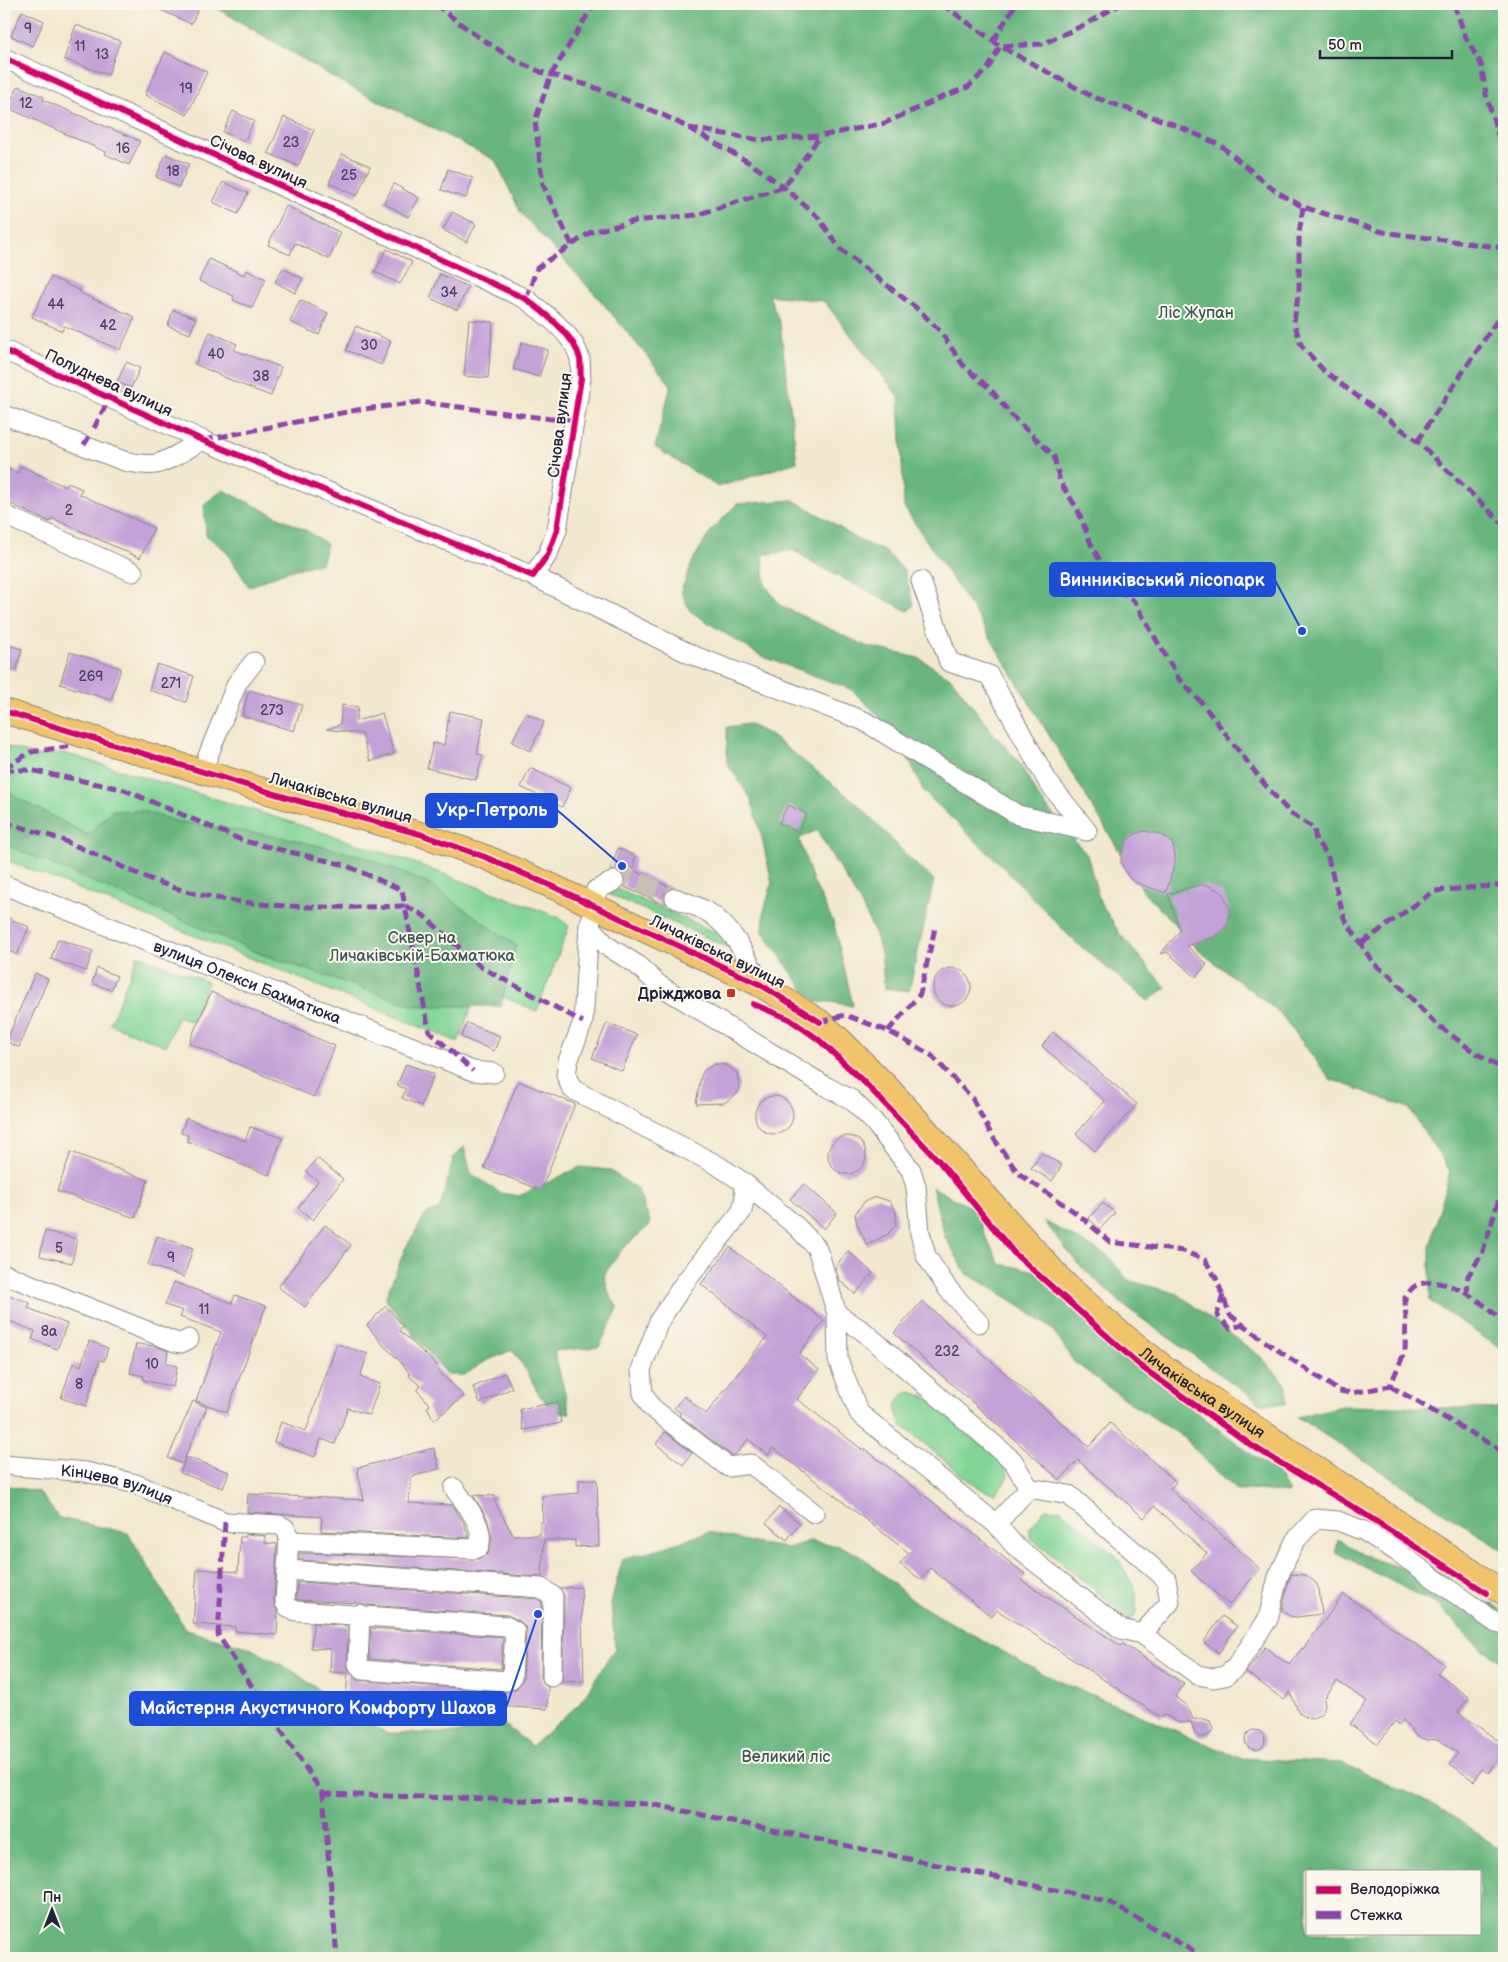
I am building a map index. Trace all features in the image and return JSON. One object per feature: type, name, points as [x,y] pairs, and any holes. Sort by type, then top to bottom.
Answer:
[{"type":"main road","name":"Личаківська вулиця","points":[[4,711],[295,800],[420,834],[485,858],[554,887],[592,917],[761,985],[820,1022],[838,1038],[889,1089],[1063,1282],[1140,1350],[1504,1593]]},
{"type":"street","name":"Січова вулиця","points":[[4,58],[526,299],[552,320],[566,334],[580,358],[581,378],[557,530],[548,554],[533,576]]},
{"type":"street","name":"Полуднева вулиця","points":[[4,350],[202,440]]},
{"type":"street","points":[[4,415],[124,461],[139,464],[154,464],[166,460],[202,440],[533,576],[692,655],[864,721],[1018,816],[1087,830],[1048,782],[989,675],[949,662],[921,581]]},
{"type":"street","points":[[4,515],[133,572]]},
{"type":"street","points":[[202,771],[237,683],[254,662]]},
{"type":"street","points":[[614,880],[596,890],[583,1022],[568,1062],[566,1075],[572,1089],[717,1165],[744,1182],[797,1227],[816,1246],[837,1314],[838,1360],[859,1413],[996,1524],[1015,1546],[1121,1630],[1142,1634],[1198,1675],[1214,1678],[1225,1676],[1235,1668],[1268,1619],[1278,1577],[1295,1541],[1314,1519],[1338,1521],[1364,1531],[1396,1550],[1496,1623],[1504,1625]]},
{"type":"street","name":"вулиця Олекси Бахматюка","points":[[4,885],[473,1071],[494,1073]]},
{"type":"street","points":[[675,898],[710,913],[724,925],[736,938],[761,985]]},
{"type":"street","points":[[592,917],[608,946],[636,964],[659,985],[827,1088],[852,1100],[874,1122],[911,1170],[916,1187],[920,1233],[926,1256],[948,1288],[980,1323]]},
{"type":"street","points":[[744,1182],[745,1196],[742,1211],[685,1282],[659,1321],[641,1370],[643,1393],[650,1407],[728,1466],[751,1464],[814,1513]]},
{"type":"street","points":[[4,1274],[175,1342],[181,1343],[189,1339]]},
{"type":"street","points":[[837,1314],[863,1331],[1013,1461],[1029,1488],[1069,1495],[1166,1579],[1170,1602],[1142,1634]]},
{"type":"street","name":"Кінцева вулиця","points":[[4,1465],[86,1472],[136,1484],[225,1522],[278,1525],[285,1528],[289,1541]]},
{"type":"street","points":[[360,1614],[358,1664],[362,1670],[506,1681],[511,1679],[515,1631],[510,1627],[360,1614],[296,1611],[288,1607],[285,1602],[289,1541],[474,1549],[479,1547],[479,1530],[476,1520],[454,1488]]},
{"type":"street","points":[[996,1524],[1029,1488]]},
{"type":"street","points":[[288,1570],[541,1588],[553,1596],[552,1677]]},
{"type":"green space","name":"Ліс Жупан","points":[[210,4],[1504,4],[1504,1351],[1430,1301],[1430,1247],[1450,1171],[1409,1108],[1330,1079],[1280,1013],[1202,953],[1144,892],[977,616],[904,507],[899,397],[824,301],[769,295],[780,324],[797,462],[718,487],[655,447],[671,385],[602,302],[521,213],[495,160],[343,83]]},
{"type":"green space","points":[[223,490],[309,532],[327,544],[321,564],[284,572],[249,587],[226,551],[206,535],[204,504]]},
{"type":"green space","points":[[793,500],[856,539],[886,552],[904,570],[914,605],[908,611],[822,568],[793,550],[763,555],[765,585],[781,606],[866,646],[919,658],[952,679],[993,733],[1019,762],[1039,798],[1087,855],[1100,902],[1120,934],[1166,988],[1148,1001],[1074,941],[998,862],[924,792],[898,735],[851,689],[761,656],[690,611],[681,591],[694,558],[713,528],[737,504]]},
{"type":"green space","points":[[748,724],[770,735],[858,804],[911,860],[934,880],[909,991],[884,988],[879,946],[867,916],[817,830],[799,839],[813,881],[834,924],[853,1006],[831,1002],[817,1002],[806,993],[763,932],[764,911],[772,883],[751,799],[727,763],[727,727]]},
{"type":"green space","name":"Сквер на Личаківській-Бахматюка","points":[[4,746],[38,756],[64,753],[288,821],[409,861],[558,917],[569,926],[537,1011],[496,994],[491,1006],[474,1001],[458,1042],[4,859]]},
{"type":"green space","name":"Сквер на Личаківській-Бахматюка","points":[[4,785],[16,797],[88,835],[112,810],[143,811],[175,821],[287,838],[362,856],[427,883],[516,945],[501,1006],[414,1006],[261,954],[4,844]]},
{"type":"green space","points":[[617,889],[717,933],[730,948],[602,891]]},
{"type":"green space","points":[[138,955],[208,982],[192,1022],[178,1016],[166,1046],[110,1024]]},
{"type":"green space","points":[[464,1147],[471,1173],[500,1193],[519,1196],[580,1167],[609,1170],[637,1189],[651,1224],[622,1249],[604,1275],[609,1294],[618,1308],[599,1347],[554,1351],[570,1413],[555,1412],[540,1396],[526,1370],[512,1350],[486,1361],[464,1375],[447,1375],[385,1299],[405,1249],[426,1214],[440,1209],[454,1156]]},
{"type":"green space","points":[[932,1187],[976,1210],[987,1240],[1000,1264],[1036,1271],[1072,1309],[1144,1372],[1280,1476],[1289,1493],[1258,1490],[1238,1491],[1220,1476],[1185,1438],[1123,1398],[1074,1362],[1052,1329],[1016,1303],[966,1273],[945,1237]]},
{"type":"green space","points":[[1044,1221],[1108,1256],[1128,1280],[1178,1294],[1262,1358],[1287,1386],[1286,1404],[1262,1404],[1127,1308],[1077,1263]]},
{"type":"green space","points":[[911,1392],[926,1397],[1004,1464],[1008,1475],[996,1493],[985,1491],[970,1482],[902,1425],[897,1415],[896,1406],[900,1398]]},
{"type":"green space","points":[[1341,1406],[1504,1409],[1504,1551],[1297,1417]]},
{"type":"green space","name":"Великий ліс","points":[[4,1485],[39,1492],[59,1518],[128,1533],[186,1630],[248,1647],[293,1671],[339,1705],[386,1733],[458,1733],[501,1722],[532,1746],[580,1703],[615,1648],[611,1603],[623,1558],[650,1552],[709,1532],[759,1544],[787,1548],[810,1541],[840,1546],[861,1556],[916,1603],[1043,1674],[1240,1758],[1342,1763],[1438,1806],[1504,1852],[1504,1958],[4,1958]]},
{"type":"green space","points":[[1045,1509],[1061,1510],[1117,1557],[1136,1591],[1136,1612],[1131,1620],[1030,1537],[1030,1528]]},
{"type":"green space","points":[[1338,1539],[1370,1558],[1404,1569],[1445,1566],[1458,1593],[1494,1605],[1504,1612],[1504,1663],[1472,1641],[1438,1605],[1335,1552]]},
{"type":"building","points":[[148,4],[201,4],[191,24]]},
{"type":"building","points":[[22,11],[44,21],[33,46],[11,36]]},
{"type":"building","points":[[76,25],[120,41],[108,75],[64,59]]},
{"type":"building","points":[[165,52],[207,72],[187,115],[145,95]]},
{"type":"building","points":[[18,86],[44,97],[43,100],[140,141],[129,165],[105,154],[106,152],[8,108]]},
{"type":"building","points":[[233,111],[254,121],[244,142],[223,132]]},
{"type":"building","points":[[284,117],[314,130],[298,166],[268,153]]},
{"type":"building","points":[[166,154],[189,164],[179,187],[156,177]]},
{"type":"building","points":[[342,154],[370,166],[357,196],[329,183]]},
{"type":"building","points":[[448,169],[473,178],[466,198],[441,190]]},
{"type":"building","points":[[223,182],[248,193],[238,214],[213,202]]},
{"type":"building","points":[[394,184],[419,198],[408,217],[384,203]]},
{"type":"building","points":[[286,206],[341,233],[329,259],[295,243],[290,255],[268,245]]},
{"type":"building","points":[[452,212],[476,224],[467,242],[443,230]]},
{"type":"building","points":[[387,249],[412,262],[400,284],[375,272]]},
{"type":"building","points":[[209,259],[244,275],[246,270],[266,279],[252,308],[233,300],[234,296],[199,281]]},
{"type":"building","points":[[283,268],[303,279],[295,293],[275,282]]},
{"type":"building","points":[[440,274],[468,287],[457,310],[430,298]]},
{"type":"building","points":[[51,277],[81,291],[80,293],[135,317],[120,350],[64,326],[62,331],[32,317]]},
{"type":"building","points":[[300,300],[328,313],[319,335],[290,322]]},
{"type":"building","points":[[173,310],[196,318],[190,334],[168,326]]},
{"type":"building","points":[[469,320],[493,322],[488,378],[464,376]]},
{"type":"building","points":[[356,326],[391,341],[381,365],[346,350]]},
{"type":"building","points":[[210,332],[237,344],[234,350],[281,367],[271,396],[195,364]]},
{"type":"building","points":[[522,342],[548,350],[539,377],[513,369]]},
{"type":"building","points":[[126,362],[140,368],[131,388],[117,382]]},
{"type":"building","points":[[4,466],[18,473],[21,466],[66,487],[68,483],[82,489],[79,494],[154,528],[140,558],[52,518],[50,522],[4,501]]},
{"type":"building","points":[[4,644],[22,649],[16,671],[4,667]]},
{"type":"building","points":[[70,652],[121,668],[111,700],[60,684]]},
{"type":"building","points":[[157,664],[194,676],[186,702],[149,690]]},
{"type":"building","points":[[249,690],[302,705],[294,731],[242,716]]},
{"type":"building","points":[[342,705],[358,707],[356,721],[382,713],[394,754],[370,761],[362,734],[326,729],[340,725]]},
{"type":"building","points":[[450,711],[484,718],[477,754],[483,755],[476,780],[427,768],[433,743],[444,745]]},
{"type":"building","points":[[526,713],[544,722],[530,751],[512,742]]},
{"type":"building","points":[[530,768],[571,788],[562,807],[521,787]]},
{"type":"building","points":[[788,805],[807,814],[798,832],[779,823]]},
{"type":"building","points":[[1144,831],[1160,834],[1173,845],[1175,862],[1166,893],[1136,883],[1129,878],[1121,863],[1121,854],[1128,839]]},
{"type":"building","points":[[618,848],[635,856],[633,870],[672,888],[664,894],[666,905],[624,887],[624,876],[620,871],[610,870]]},
{"type":"building","points":[[1199,885],[1208,885],[1223,893],[1230,909],[1227,925],[1221,932],[1214,937],[1187,946],[1207,964],[1196,977],[1167,952],[1160,954],[1180,931],[1168,894]]},
{"type":"building","points":[[4,916],[29,927],[17,955],[4,949]]},
{"type":"building","points":[[58,939],[93,951],[86,971],[51,959]]},
{"type":"building","points":[[97,968],[117,976],[111,990],[92,983]]},
{"type":"building","points":[[952,968],[966,973],[971,987],[966,1001],[952,1006],[938,1001],[933,987],[938,973]]},
{"type":"building","points":[[35,973],[48,979],[19,1047],[6,1042]]},
{"type":"building","points":[[211,992],[335,1046],[314,1097],[189,1043]]},
{"type":"building","points":[[467,1023],[500,1036],[494,1051],[461,1037]]},
{"type":"building","points":[[607,1023],[637,1035],[622,1071],[592,1058]]},
{"type":"building","points":[[1053,1032],[1137,1104],[1095,1151],[1076,1134],[1105,1101],[1042,1046]]},
{"type":"building","points":[[406,1064],[434,1074],[421,1106],[402,1098],[406,1089],[397,1085]]},
{"type":"building","points":[[715,1064],[727,1065],[737,1073],[739,1085],[737,1094],[724,1103],[696,1104],[701,1076],[704,1070]]},
{"type":"building","points":[[518,1081],[575,1104],[541,1190],[484,1168]]},
{"type":"building","points":[[774,1096],[788,1101],[793,1115],[788,1129],[774,1134],[760,1129],[755,1115],[760,1101]]},
{"type":"building","points":[[186,1118],[245,1141],[250,1127],[282,1138],[269,1175],[187,1141],[188,1135],[181,1133]]},
{"type":"building","points":[[847,1136],[861,1141],[866,1155],[861,1169],[847,1174],[833,1169],[828,1155],[833,1141]]},
{"type":"building","points":[[71,1152],[148,1180],[135,1218],[57,1191]]},
{"type":"building","points":[[1041,1153],[1062,1165],[1052,1181],[1031,1168]]},
{"type":"building","points":[[317,1158],[343,1179],[313,1220],[298,1208],[318,1181],[306,1172]]},
{"type":"building","points":[[804,1184],[837,1213],[824,1229],[790,1199]]},
{"type":"building","points":[[877,1197],[889,1201],[893,1206],[896,1212],[896,1224],[888,1234],[867,1245],[857,1224],[855,1214],[865,1201]]},
{"type":"building","points":[[1103,1203],[1115,1213],[1100,1229],[1088,1218]]},
{"type":"building","points":[[325,1225],[351,1245],[305,1307],[278,1287]]},
{"type":"building","points":[[45,1231],[77,1239],[72,1263],[40,1256]]},
{"type":"building","points":[[157,1236],[193,1248],[184,1277],[148,1265]]},
{"type":"building","points":[[730,1247],[824,1321],[799,1354],[819,1370],[797,1399],[864,1451],[865,1449],[1025,1574],[1021,1580],[1121,1646],[1123,1644],[1184,1684],[1175,1697],[1187,1706],[1193,1719],[1210,1721],[1213,1729],[1210,1734],[1205,1737],[1199,1737],[1195,1733],[1191,1722],[1179,1723],[1164,1714],[1162,1718],[997,1610],[992,1617],[930,1568],[921,1580],[900,1564],[909,1553],[773,1448],[768,1455],[748,1439],[735,1455],[731,1455],[679,1415],[681,1413],[674,1408],[684,1396],[706,1414],[767,1337],[701,1284]]},
{"type":"building","points":[[848,1251],[873,1273],[855,1294],[839,1280],[835,1267]]},
{"type":"building","points":[[174,1282],[232,1303],[235,1295],[266,1306],[227,1412],[196,1401],[221,1332],[180,1317],[183,1311],[165,1305]]},
{"type":"building","points":[[4,1293],[30,1303],[28,1308],[67,1324],[57,1349],[32,1339],[35,1331],[4,1319]]},
{"type":"building","points":[[922,1301],[1089,1447],[1110,1423],[1176,1482],[1170,1489],[1260,1569],[1229,1605],[1191,1571],[1207,1553],[1154,1506],[1144,1518],[1078,1460],[1060,1480],[894,1333]]},
{"type":"building","points":[[386,1306],[403,1326],[399,1330],[437,1365],[435,1368],[464,1396],[434,1420],[427,1407],[430,1405],[417,1390],[421,1386],[409,1376],[410,1374],[400,1361],[383,1345],[367,1325]]},
{"type":"building","points":[[89,1341],[108,1348],[104,1361],[100,1360],[86,1406],[61,1398],[73,1363],[81,1366]]},
{"type":"building","points":[[136,1344],[156,1346],[168,1351],[166,1363],[177,1366],[173,1387],[143,1380],[144,1376],[130,1373]]},
{"type":"building","points":[[337,1344],[368,1354],[360,1377],[380,1384],[369,1415],[348,1408],[335,1444],[321,1439],[315,1457],[274,1442],[281,1422],[306,1431]]},
{"type":"building","points":[[505,1373],[512,1388],[480,1403],[473,1387]]},
{"type":"building","points":[[193,1401],[207,1407],[182,1464],[168,1458]]},
{"type":"building","points":[[558,1402],[561,1423],[523,1430],[520,1409]]},
{"type":"building","points":[[665,1432],[692,1453],[683,1465],[656,1444]]},
{"type":"building","points":[[434,1448],[439,1469],[411,1477],[409,1503],[453,1505],[463,1521],[469,1538],[321,1531],[322,1517],[247,1512],[248,1494],[364,1500],[357,1468]]},
{"type":"building","points":[[186,1457],[229,1472],[223,1488],[180,1473]]},
{"type":"building","points":[[579,1480],[597,1480],[599,1546],[575,1547],[575,1540],[544,1540],[542,1577],[299,1560],[299,1553],[478,1559],[488,1554],[492,1538],[487,1518],[473,1495],[495,1496],[495,1502],[513,1535],[540,1535],[540,1522],[543,1522],[542,1496],[579,1493]]},
{"type":"building","points":[[779,1507],[800,1523],[787,1540],[766,1523]]},
{"type":"building","points":[[246,1534],[265,1536],[265,1543],[277,1544],[274,1601],[278,1613],[277,1635],[235,1631],[235,1627],[193,1624],[197,1569],[238,1572],[240,1537],[246,1537]]},
{"type":"building","points":[[1292,1574],[1306,1575],[1316,1583],[1319,1589],[1322,1614],[1296,1617],[1290,1616],[1282,1610]]},
{"type":"building","points":[[298,1582],[537,1599],[542,1602],[541,1677],[542,1683],[548,1687],[547,1709],[404,1701],[403,1714],[380,1713],[380,1699],[346,1697],[348,1673],[330,1672],[331,1649],[311,1648],[313,1623],[348,1626],[347,1664],[357,1680],[506,1692],[516,1689],[523,1680],[525,1626],[520,1621],[507,1615],[299,1600],[296,1599]]},
{"type":"building","points":[[581,1587],[584,1681],[562,1682],[564,1596],[560,1588]]},
{"type":"building","points":[[1344,1594],[1444,1664],[1437,1674],[1469,1697],[1458,1712],[1504,1745],[1504,1749],[1488,1773],[1482,1769],[1474,1781],[1450,1764],[1458,1753],[1438,1739],[1427,1740],[1417,1737],[1403,1720],[1399,1725],[1395,1721],[1378,1744],[1350,1724],[1367,1701],[1337,1681],[1324,1699],[1325,1705],[1322,1714],[1310,1719],[1299,1713],[1290,1692],[1284,1700],[1246,1672],[1265,1647],[1289,1665]]},
{"type":"building","points":[[1222,1616],[1237,1626],[1219,1653],[1204,1642]]},
{"type":"building","points":[[371,1628],[503,1637],[501,1669],[369,1659]]},
{"type":"building","points":[[1255,1730],[1262,1733],[1265,1740],[1262,1747],[1255,1750],[1248,1747],[1245,1740],[1248,1733]]},
{"type":"tunnel","points":[[614,881],[625,876],[675,898]]},
{"type":"marked path","points":[[435,4],[474,34],[518,62],[541,72],[591,86],[663,115],[689,128],[760,140],[820,136],[885,123],[968,87],[989,67],[1000,46],[1042,44],[1084,25],[1121,4]]},
{"type":"marked path","points":[[572,245],[543,185],[535,121],[551,75],[594,4]]},
{"type":"marked path","points":[[942,4],[1000,46],[1093,97],[1173,124],[1220,145],[1274,190],[1303,207],[1383,232],[1504,248]]},
{"type":"marked path","points":[[993,41],[1016,4]]},
{"type":"marked path","points":[[1454,4],[1466,38],[1481,64],[1486,94],[1504,155]]},
{"type":"marked path","points":[[689,128],[750,163],[784,187],[818,217],[841,250],[919,310],[940,331],[963,365],[990,389],[1013,417],[1054,456],[1060,482],[1078,510],[1091,544],[1113,586],[1134,601],[1179,679],[1201,702],[1266,786],[1290,813],[1314,828],[1316,841],[1327,854],[1344,918],[1374,964],[1390,976],[1435,1023],[1470,1049],[1504,1070]]},
{"type":"marked path","points":[[526,299],[537,268],[591,232],[635,221],[696,215],[784,187],[820,136]]},
{"type":"marked path","points":[[1303,207],[1299,234],[1299,289],[1294,322],[1301,345],[1324,371],[1417,441],[1504,525]]},
{"type":"marked path","points":[[1417,441],[1504,310]]},
{"type":"marked path","points":[[94,428],[110,397]]},
{"type":"marked path","points":[[204,440],[357,410],[420,402],[552,419],[576,419]]},
{"type":"marked path","points":[[84,445],[89,437]]},
{"type":"marked path","points":[[4,768],[31,752],[72,746]]},
{"type":"marked path","points":[[4,770],[30,770],[122,789],[244,841],[345,865],[402,890],[405,906],[423,915],[481,967],[583,1022]]},
{"type":"marked path","points":[[4,822],[62,840],[166,885],[209,897],[292,906],[405,906],[429,1031],[473,1071]]},
{"type":"marked path","points":[[1362,943],[1434,891],[1504,885]]},
{"type":"marked path","points":[[888,1031],[920,994],[935,928]]},
{"type":"marked path","points":[[820,1022],[845,1015],[888,1031],[931,1055],[972,1098],[992,1136],[1018,1173],[1079,1215],[1110,1242],[1183,1251],[1205,1260],[1216,1278],[1230,1315],[1270,1345],[1339,1391],[1352,1393],[1390,1386],[1405,1351],[1405,1298],[1415,1286],[1427,1283],[1451,1286],[1475,1299],[1504,1323]]},
{"type":"marked path","points":[[1467,1294],[1468,1276],[1482,1254],[1504,1183]]},
{"type":"marked path","points":[[1223,1295],[1217,1315],[1230,1328],[1243,1325]]},
{"type":"marked path","points":[[1390,1386],[1504,1452]]},
{"type":"marked path","points":[[225,1522],[218,1635],[323,1794],[337,1958]]},
{"type":"marked path","points":[[323,1794],[651,1804],[1107,1901],[1205,1958]]},
{"type":"cycle path","points":[[4,58],[526,299],[550,318],[572,341],[577,350],[580,359],[581,378],[557,530],[548,554],[533,576],[202,440],[4,350]]},
{"type":"cycle path","points":[[4,711],[295,800],[420,834],[485,857],[554,887],[761,985],[820,1022]]},
{"type":"cycle path","points":[[753,1004],[789,1019],[818,1039],[865,1083],[938,1160],[1014,1253],[1143,1368],[1251,1445],[1363,1513],[1487,1593]]},
{"type":"place","name":"Винниківський лісопарк","points":[[1302,631]]},
{"type":"place","name":"Укр-Петроль","points":[[622,866]]},
{"type":"place","name":"Дріжджова","points":[[731,993]]},
{"type":"place","name":"Майстерня Акустичного Комфорту Шахов","points":[[538,1614]]}]
